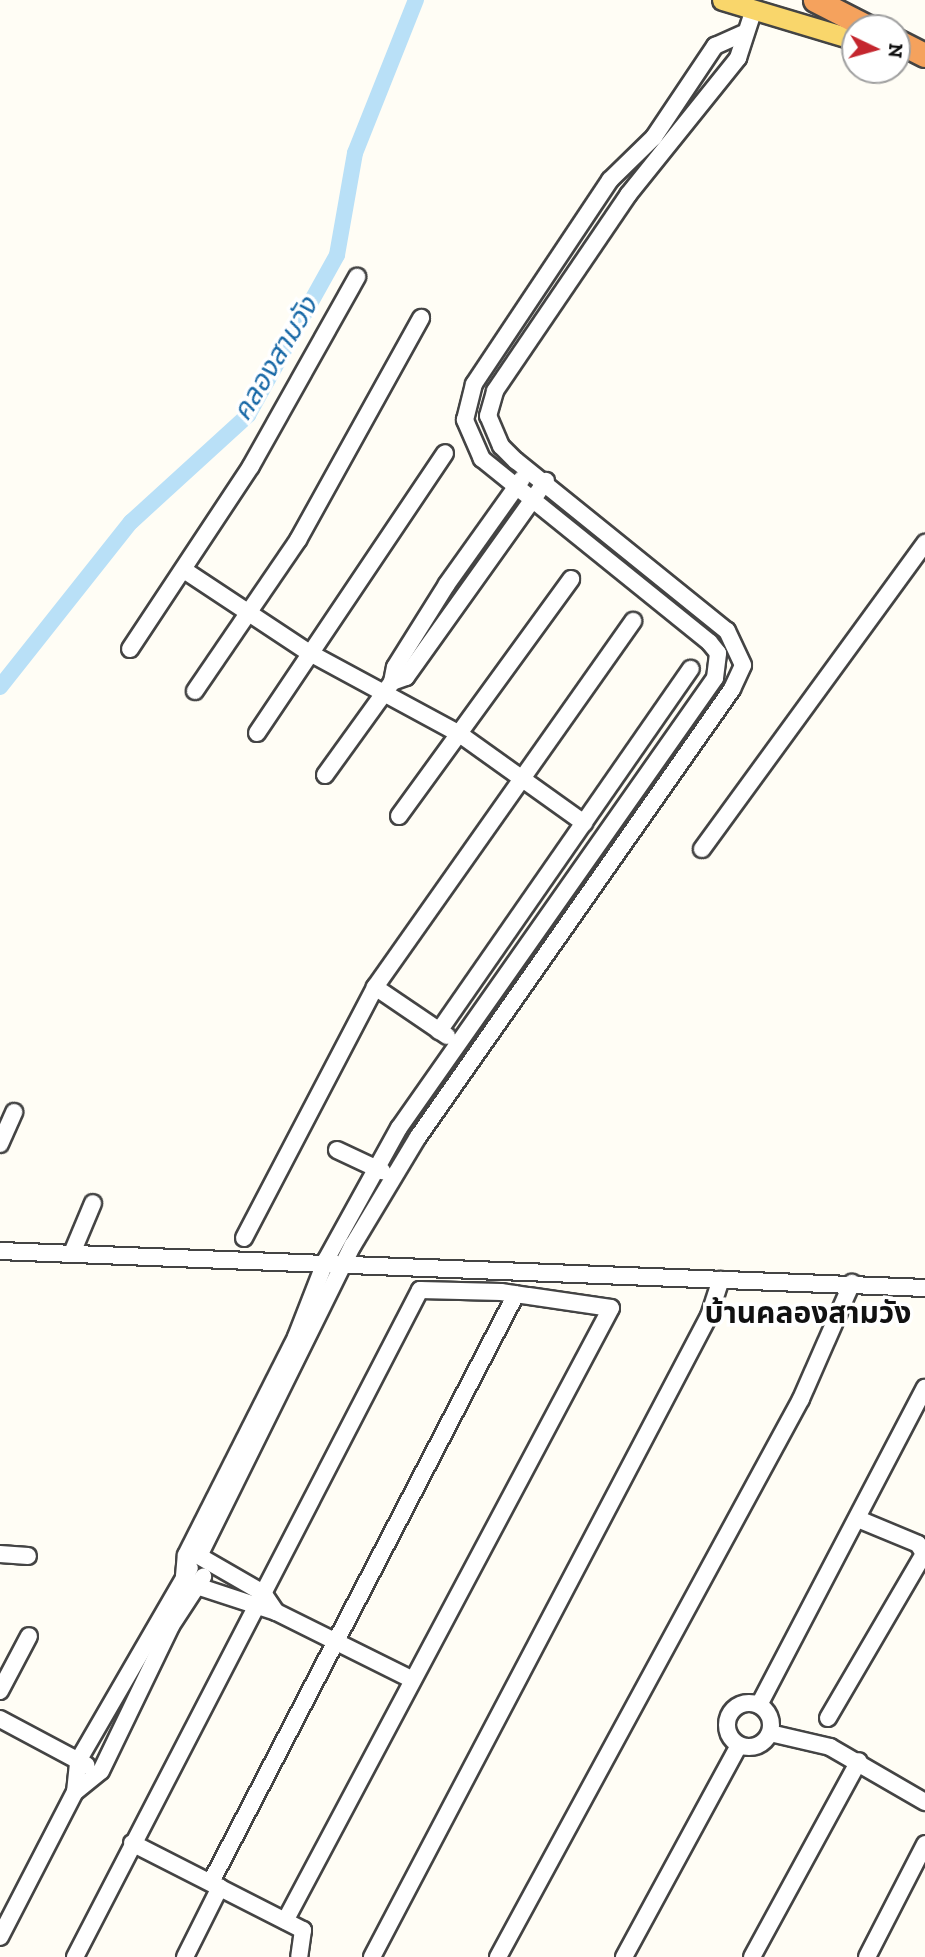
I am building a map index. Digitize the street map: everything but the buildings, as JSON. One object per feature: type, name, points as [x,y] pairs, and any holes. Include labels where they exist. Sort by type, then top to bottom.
[{"type":"highway","points":[[814,0],[842,14]]},
{"type":"main road","points":[[722,0],[753,12],[841,36]]},
{"type":"street","points":[[75,1792],[101,1771],[171,1626],[191,1581],[198,1556],[346,1260],[394,1177],[472,1052],[732,689],[743,665],[739,646],[546,481],[529,471],[501,446],[489,404],[613,217],[738,58],[742,34],[753,12]]},
{"type":"street","points":[[191,1581],[186,1555],[296,1337],[326,1260],[376,1168],[456,1041],[715,678],[718,653],[515,488],[471,441],[466,402],[594,205],[654,137],[715,46],[742,34]]},
{"type":"street","points":[[688,88],[707,100]]},
{"type":"street","points":[[594,205],[613,217]]},
{"type":"street","points":[[130,649],[184,570],[357,277]]},
{"type":"street","points":[[195,691],[244,611],[298,540],[421,318]]},
{"type":"street","points":[[257,733],[308,652],[445,453]]},
{"type":"street","points":[[325,775],[390,686],[395,667],[447,584],[529,471]]},
{"type":"street","points":[[390,686],[406,677],[546,481]]},
{"type":"street","points":[[702,849],[925,542]]},
{"type":"street","points":[[184,570],[308,652],[390,686],[584,823]]},
{"type":"street","points":[[398,816],[571,579]]},
{"type":"street","points":[[244,1238],[375,987],[519,777],[633,621]]},
{"type":"street","points":[[439,1031],[691,669]]},
{"type":"street","points":[[605,832],[621,845]]},
{"type":"street","points":[[375,987],[472,1052]]},
{"type":"street","points":[[0,1144],[14,1112]]},
{"type":"street","points":[[337,1150],[394,1177]]},
{"type":"street","points":[[72,1253],[93,1203]]},
{"type":"street","points":[[0,1251],[346,1260],[925,1288]]},
{"type":"street","points":[[372,1957],[709,1316],[721,1280]]},
{"type":"street","points":[[498,1957],[801,1399],[852,1283]]},
{"type":"street","points":[[75,1957],[420,1290],[516,1294],[611,1307],[409,1678],[285,1921]]},
{"type":"street","points":[[185,1957],[216,1885],[334,1641],[516,1294]]},
{"type":"street","points":[[739,1745],[728,1730],[732,1711],[759,1705],[925,1388]]},
{"type":"street","points":[[828,1718],[925,1553],[918,1544],[900,1541],[858,1519]]},
{"type":"street","points":[[0,1554],[28,1556]]},
{"type":"street","points":[[198,1556],[211,1567],[263,1593],[276,1612]]},
{"type":"street","points":[[0,1937],[75,1792],[78,1761],[155,1620],[191,1581],[211,1567]]},
{"type":"street","points":[[191,1581],[256,1610],[276,1612],[409,1678]]},
{"type":"street","points":[[155,1620],[171,1626]]},
{"type":"street","points":[[0,1691],[29,1636]]},
{"type":"street","points":[[739,1745],[757,1746],[770,1733],[770,1717],[759,1705]]},
{"type":"street","points":[[0,1719],[101,1771]]},
{"type":"street","points":[[770,1733],[859,1761],[925,1802]]},
{"type":"street","points":[[624,1957],[739,1745]]},
{"type":"street","points":[[752,1957],[859,1761]]},
{"type":"street","points":[[132,1843],[285,1921],[307,1936],[299,1957]]},
{"type":"street","points":[[867,1957],[925,1844]]},
{"type":"waterway","name":"คลองสามวัง","points":[[0,687],[131,522],[248,415],[337,255],[355,153],[416,0]]},
{"type":"district","name":"บ้านคลองสามวัง","points":[[808,1313]]}]
